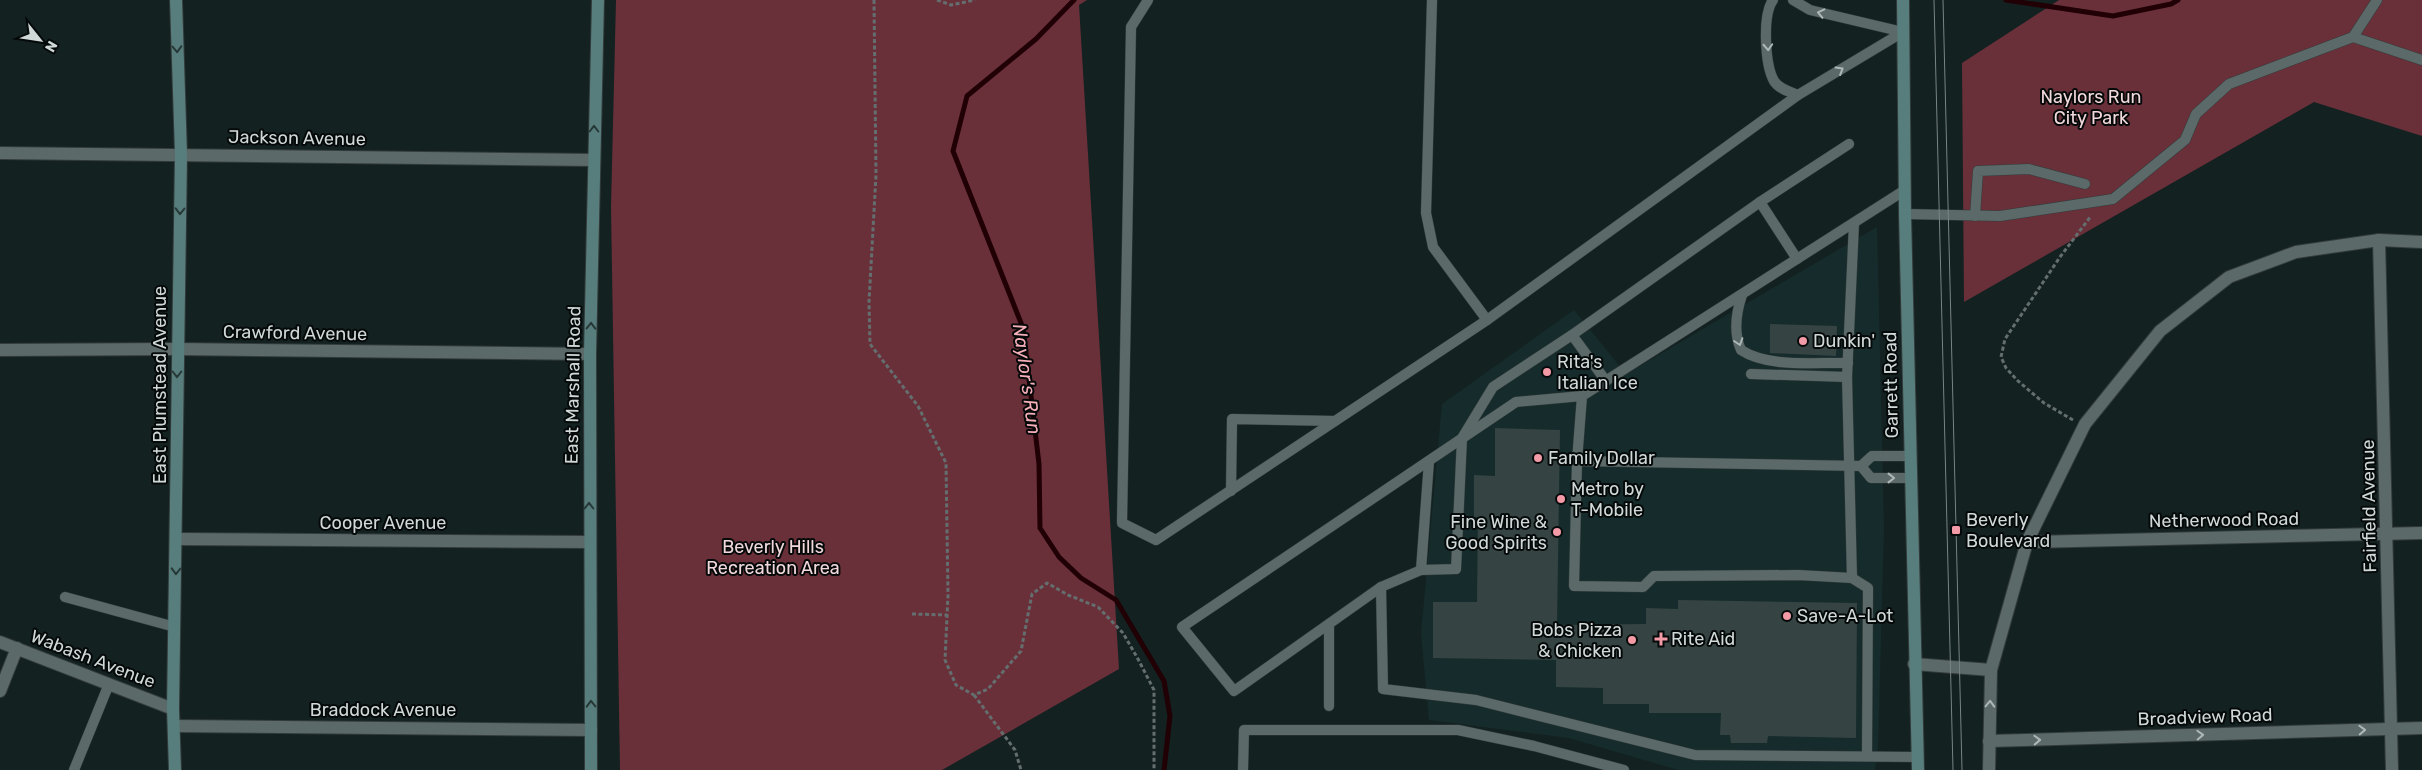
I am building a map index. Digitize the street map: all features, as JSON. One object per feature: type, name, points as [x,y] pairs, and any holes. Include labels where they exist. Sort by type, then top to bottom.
[{"type":"main road","name":"East Plumstead Avenue","points":[[175,770],[173,709],[177,539],[180,154],[176,0]]},
{"type":"main road","name":"East Marshall Road","points":[[591,770],[590,354],[598,0]]},
{"type":"main road","name":"Garrett Road","points":[[1903,0],[1910,478],[1918,770]]},
{"type":"street","name":"Jackson Avenue","points":[[0,153],[594,160]]},
{"type":"street","points":[[1989,770],[1988,742],[1991,670],[2027,542],[2084,427],[2160,332],[2229,277],[2296,252],[2379,240],[2422,242]]},
{"type":"street","name":"Fairfield Avenue","points":[[2379,240],[2388,534],[2392,770]]},
{"type":"street","name":"Crawford Avenue","points":[[0,350],[177,349],[590,354]]},
{"type":"street","name":"Netherwood Road","points":[[2027,542],[2422,533]]},
{"type":"street","name":"Cooper Avenue","points":[[177,539],[589,542]]},
{"type":"street","name":"Wabash Avenue","points":[[0,642],[173,709]]},
{"type":"street","points":[[0,691],[17,648]]},
{"type":"street","points":[[1914,664],[1991,670]]},
{"type":"street","name":"Braddock Avenue","points":[[174,726],[591,730]]},
{"type":"street","name":"Broadview Road","points":[[1988,742],[2422,728]]},
{"type":"lane","points":[[1148,0],[1131,27],[1122,523],[1156,540],[1487,320],[1798,95],[1903,32]]},
{"type":"lane","points":[[1432,0],[1426,213],[1433,247],[1487,320]]},
{"type":"lane","points":[[1773,0],[1766,21],[1769,68],[1775,83],[1798,95]]},
{"type":"lane","points":[[1793,0],[1810,10],[1903,32]]},
{"type":"lane","points":[[1905,214],[2000,216],[2113,200],[2185,140],[2196,114],[2229,84],[2352,37],[2377,0]]},
{"type":"lane","points":[[2352,37],[2422,60]]},
{"type":"lane","points":[[1848,144],[1760,202],[1572,335],[1493,387],[1462,438],[1456,569],[1421,570],[1382,587],[1234,690],[1182,627],[1429,461],[1462,438],[1516,402],[1582,396],[1905,190]]},
{"type":"lane","points":[[1975,216],[1978,171],[2029,169],[2085,184]]},
{"type":"lane","points":[[1760,202],[1797,259]]},
{"type":"lane","points":[[1852,578],[1847,376],[1854,223]]},
{"type":"lane","points":[[1742,295],[1738,308],[1737,341],[1741,350],[1749,356],[1771,361],[1848,363]]},
{"type":"lane","points":[[1572,335],[1606,381]]},
{"type":"lane","points":[[1750,374],[1847,376]]},
{"type":"lane","points":[[1582,396],[1577,461],[1574,586],[1643,587],[1654,576],[1798,575],[1852,578],[1868,588],[1867,756]]},
{"type":"lane","points":[[1231,491],[1232,419],[1335,421]]},
{"type":"lane","points":[[1577,461],[1861,466],[1872,456],[1910,456]]},
{"type":"lane","points":[[1421,570],[1429,461]]},
{"type":"lane","points":[[1861,466],[1871,478],[1910,478]]},
{"type":"lane","points":[[1382,587],[1383,689],[1476,700],[1695,755],[1918,757]]},
{"type":"lane","points":[[65,597],[175,627]]},
{"type":"lane","points":[[1328,706],[1329,624]]},
{"type":"lane","points":[[74,770],[110,684]]},
{"type":"lane","points":[[1243,770],[1244,730],[1458,730],[1534,746],[1624,770]]},
{"type":"path","points":[[874,0],[876,175],[869,302],[870,344],[918,406],[946,463],[947,615],[945,660],[956,686],[974,694],[1015,750],[1021,770]]},
{"type":"path","points":[[937,0],[951,4],[975,0]]},
{"type":"path","points":[[2084,427],[2044,403],[2018,381],[2006,368],[2001,357],[2005,339],[2060,257],[2103,202]]},
{"type":"path","points":[[974,694],[988,689],[1021,652],[1032,594],[1047,583],[1068,595],[1098,607],[1122,634],[1138,659],[1154,690],[1154,770]]},
{"type":"path","points":[[912,614],[947,615]]},
{"type":"shaded area","points":[[1877,227],[1884,529],[1878,747],[1875,770],[1678,770],[1569,738],[1429,720],[1421,634],[1442,404],[1574,310],[1626,374]]},
{"type":"green space","name":"Beverly Hills Recreation Area","points":[[616,0],[1087,0],[1079,5],[1119,669],[942,770],[620,770],[611,207]]},
{"type":"green space","name":"Naylors Run City Park","points":[[2059,0],[2422,0],[2422,136],[2314,102],[1964,302],[1962,63]]},
{"type":"building","name":"Dunkin'","points":[[1770,324],[1837,326],[1836,356],[1770,353]]},
{"type":"building","points":[[1495,428],[1560,430],[1557,625],[1646,624],[1646,608],[1678,609],[1678,600],[1857,603],[1856,738],[1768,736],[1767,743],[1731,743],[1730,735],[1720,735],[1721,713],[1649,713],[1649,704],[1603,704],[1603,688],[1556,687],[1556,660],[1433,658],[1433,602],[1477,602],[1478,517],[1474,517],[1474,475],[1495,476]]},
{"type":"waterway","name":"Naylor's Run","points":[[1074,0],[1036,39],[967,96],[953,151],[1023,328],[1039,464],[1040,528],[1059,557],[1081,578],[1116,600],[1164,681],[1170,716],[1164,770]]},
{"type":"waterway","name":"Naylor's Run","points":[[2006,0],[2113,16],[2171,4],[2178,0]]},
{"type":"tram line","points":[[1934,0],[1953,770]]},
{"type":"tram line","points":[[1943,0],[1962,770]]},
{"type":"place","name":"Dunkin'","points":[[1803,341]]},
{"type":"place","name":"Rita's Italian Ice","points":[[1547,372]]},
{"type":"place","name":"Family Dollar","points":[[1538,458]]},
{"type":"place","name":"Metro by T-Mobile","points":[[1561,499]]},
{"type":"place","name":"Beverly Boulevard","points":[[1956,530]]},
{"type":"place","name":"Fine Wine & Good Spirits","points":[[1557,532]]},
{"type":"place","name":"Save-A-Lot","points":[[1787,616]]},
{"type":"place","name":"Rite Aid","points":[[1661,639]]},
{"type":"place","name":"Bobs Pizza & Chicken","points":[[1632,640]]}]
